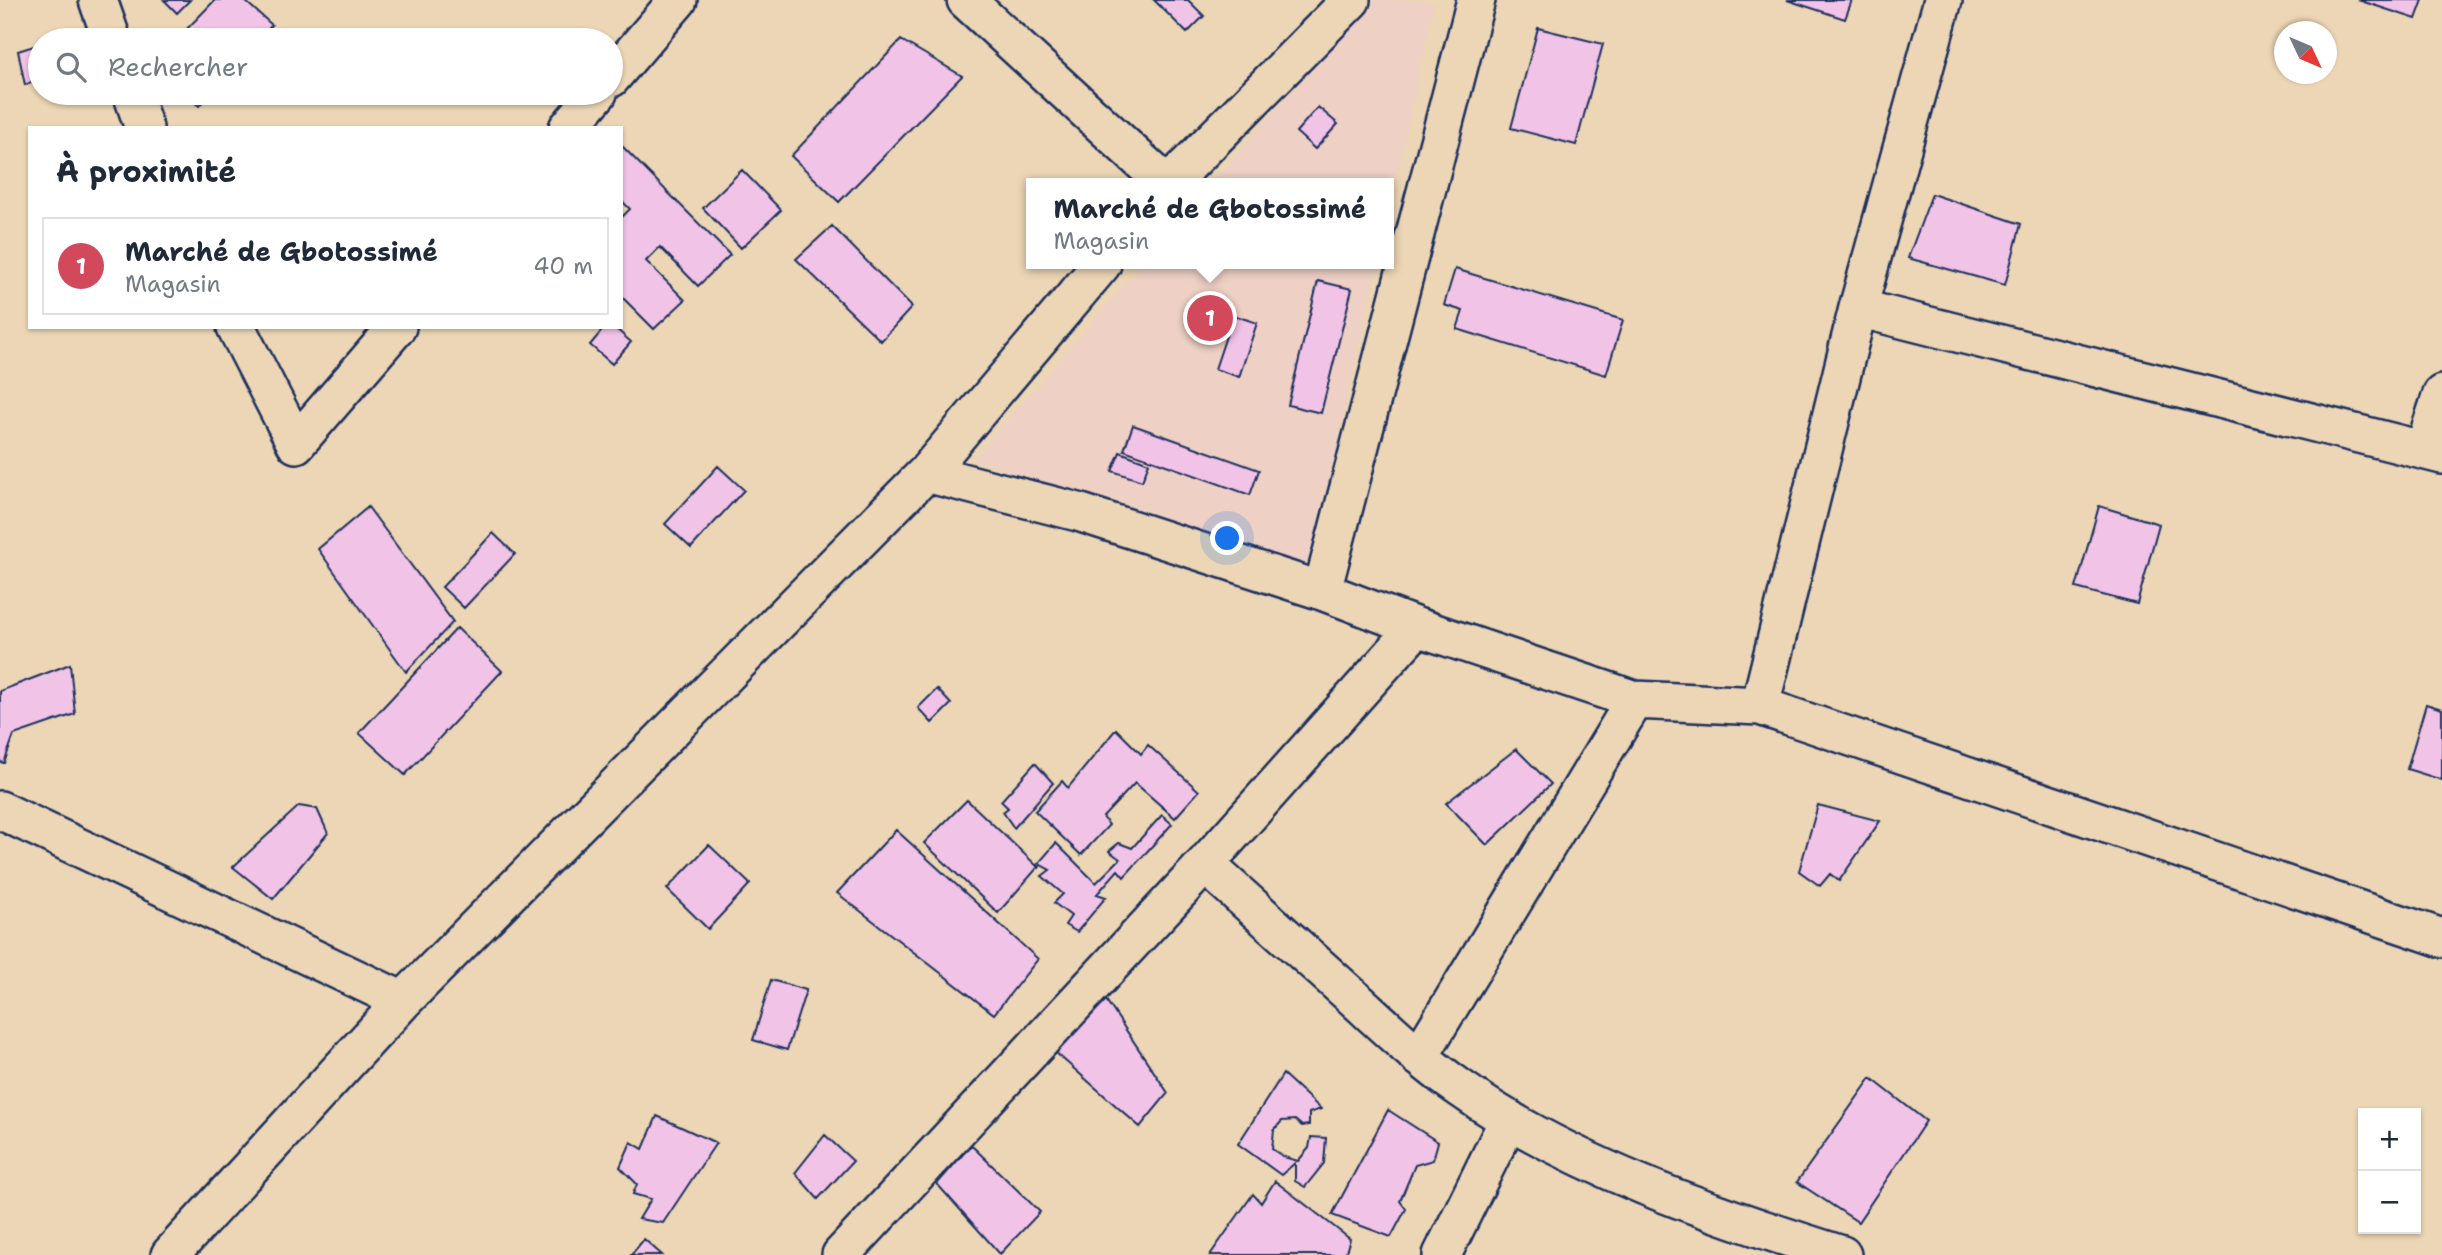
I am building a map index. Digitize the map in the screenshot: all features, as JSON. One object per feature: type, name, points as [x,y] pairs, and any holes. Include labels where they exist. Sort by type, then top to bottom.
[{"type":"street","points":[[97,0],[108,28]]},
{"type":"street","points":[[623,64],[678,0]]},
{"type":"street","points":[[966,0],[1162,178]]},
{"type":"street","points":[[1172,178],[1351,0]]},
{"type":"street","points":[[1322,591],[1476,0]]},
{"type":"street","points":[[1760,706],[1858,308],[1943,0]]},
{"type":"street","points":[[136,105],[143,126]]},
{"type":"street","points":[[570,126],[588,105]]},
{"type":"street","points":[[170,1255],[403,1002],[926,473],[1098,269]]},
{"type":"street","points":[[1858,308],[2433,452],[2442,394]]},
{"type":"street","points":[[237,329],[296,444],[395,329]]},
{"type":"street","points":[[926,473],[1078,512],[1322,591],[1418,627],[1635,700],[1760,706],[2442,938]]},
{"type":"street","points":[[841,1255],[1205,864],[1418,627]]},
{"type":"street","points":[[1419,1056],[1635,700]]},
{"type":"street","points":[[0,810],[403,1002]]},
{"type":"street","points":[[1205,864],[1419,1056],[1460,1089],[1509,1119],[1599,1166],[1782,1236],[1842,1255]]},
{"type":"street","points":[[1442,1255],[1509,1119]]},
{"type":"shaded area","points":[[1371,0],[1423,0],[1434,4],[1394,187],[1394,178],[1216,178]]},
{"type":"shaded area","points":[[1139,269],[1376,269],[1309,570],[973,460]]},
{"type":"building","points":[[164,0],[190,0],[177,13]]},
{"type":"building","points":[[215,0],[244,0],[272,25],[269,28],[188,28]]},
{"type":"building","points":[[1154,0],[1188,0],[1204,16],[1187,33]]},
{"type":"building","points":[[1787,0],[1852,0],[1845,19]]},
{"type":"building","points":[[2358,0],[2423,0],[2416,19]]},
{"type":"building","points":[[1538,28],[1603,44],[1576,145],[1511,128]]},
{"type":"building","points":[[901,40],[962,76],[839,202],[791,156]]},
{"type":"building","points":[[28,48],[28,84],[25,85],[18,51]]},
{"type":"building","points":[[1318,107],[1338,124],[1315,149],[1296,132]]},
{"type":"building","points":[[623,147],[730,255],[698,286],[660,247],[646,261],[685,300],[654,329],[623,298],[623,216],[630,209],[623,202]]},
{"type":"building","points":[[742,170],[781,210],[741,248],[703,208]]},
{"type":"building","points":[[1932,194],[2021,224],[2005,285],[1908,258]]},
{"type":"building","points":[[832,226],[912,307],[881,341],[796,259]]},
{"type":"building","points":[[1455,269],[1623,320],[1606,375],[1457,329],[1463,311],[1444,305]]},
{"type":"building","points":[[1318,281],[1352,289],[1321,413],[1288,405]]},
{"type":"building","points":[[1233,315],[1257,323],[1239,377],[1215,369]]},
{"type":"building","points":[[603,329],[616,329],[631,342],[612,364],[590,345]]},
{"type":"building","points":[[1133,425],[1259,470],[1250,495],[1124,450]]},
{"type":"building","points":[[1120,452],[1149,463],[1142,481],[1112,471]]},
{"type":"building","points":[[718,466],[744,490],[691,548],[665,524]]},
{"type":"building","points":[[2099,506],[2159,524],[2137,604],[2076,588]]},
{"type":"building","points":[[368,507],[453,622],[406,672],[318,549]]},
{"type":"building","points":[[493,533],[515,554],[464,608],[442,587]]},
{"type":"building","points":[[457,628],[502,671],[405,775],[359,733]]},
{"type":"building","points":[[70,664],[75,714],[14,735],[4,763],[0,762],[0,691]]},
{"type":"building","points":[[937,689],[951,704],[932,723],[918,708]]},
{"type":"building","points":[[2426,704],[2442,709],[2442,780],[2407,769]]},
{"type":"building","points":[[1116,729],[1141,754],[1148,745],[1199,791],[1175,818],[1135,783],[1103,817],[1109,825],[1081,855],[1035,811],[1062,781],[1068,788]]},
{"type":"building","points":[[1516,749],[1551,784],[1487,845],[1446,803]]},
{"type":"building","points":[[1035,763],[1053,783],[1014,828],[1003,812],[1008,808],[1001,801]]},
{"type":"building","points":[[967,800],[1038,867],[998,913],[924,843]]},
{"type":"building","points":[[1818,805],[1880,821],[1839,881],[1830,874],[1820,886],[1799,871]]},
{"type":"building","points":[[299,806],[317,809],[328,833],[273,899],[233,867]]},
{"type":"building","points":[[1162,815],[1172,824],[1124,877],[1118,870],[1097,894],[1106,897],[1077,932],[1065,925],[1071,916],[1054,903],[1063,894],[1042,876],[1050,870],[1037,865],[1056,843],[1096,883],[1120,859],[1109,851],[1119,843],[1132,848]]},
{"type":"building","points":[[896,830],[1038,959],[994,1014],[837,893]]},
{"type":"building","points":[[709,845],[750,884],[708,929],[667,889]]},
{"type":"building","points":[[771,980],[806,990],[787,1050],[753,1040]]},
{"type":"building","points":[[1106,1000],[1168,1093],[1140,1127],[1055,1052]]},
{"type":"building","points":[[1283,1074],[1321,1109],[1309,1113],[1309,1125],[1302,1126],[1295,1120],[1282,1121],[1274,1130],[1272,1149],[1284,1157],[1298,1161],[1309,1148],[1311,1137],[1326,1138],[1324,1163],[1305,1187],[1295,1181],[1295,1163],[1281,1175],[1238,1144]]},
{"type":"building","points":[[1871,1078],[1926,1121],[1858,1222],[1797,1182]]},
{"type":"building","points":[[1388,1110],[1438,1142],[1433,1160],[1415,1165],[1400,1201],[1406,1209],[1391,1237],[1332,1215]]},
{"type":"building","points":[[657,1116],[716,1143],[663,1223],[639,1219],[651,1199],[633,1194],[637,1184],[620,1167],[631,1142],[643,1149]]},
{"type":"building","points":[[825,1135],[853,1161],[818,1199],[795,1173]]},
{"type":"building","points":[[971,1145],[1040,1212],[1000,1254],[937,1184]]},
{"type":"building","points":[[1275,1181],[1350,1239],[1345,1255],[1210,1255],[1253,1194],[1261,1203]]},
{"type":"building","points":[[644,1239],[662,1255],[631,1255]]},
{"type":"place","name":"Marché de Gbotossimé","points":[[1210,318]]}]
